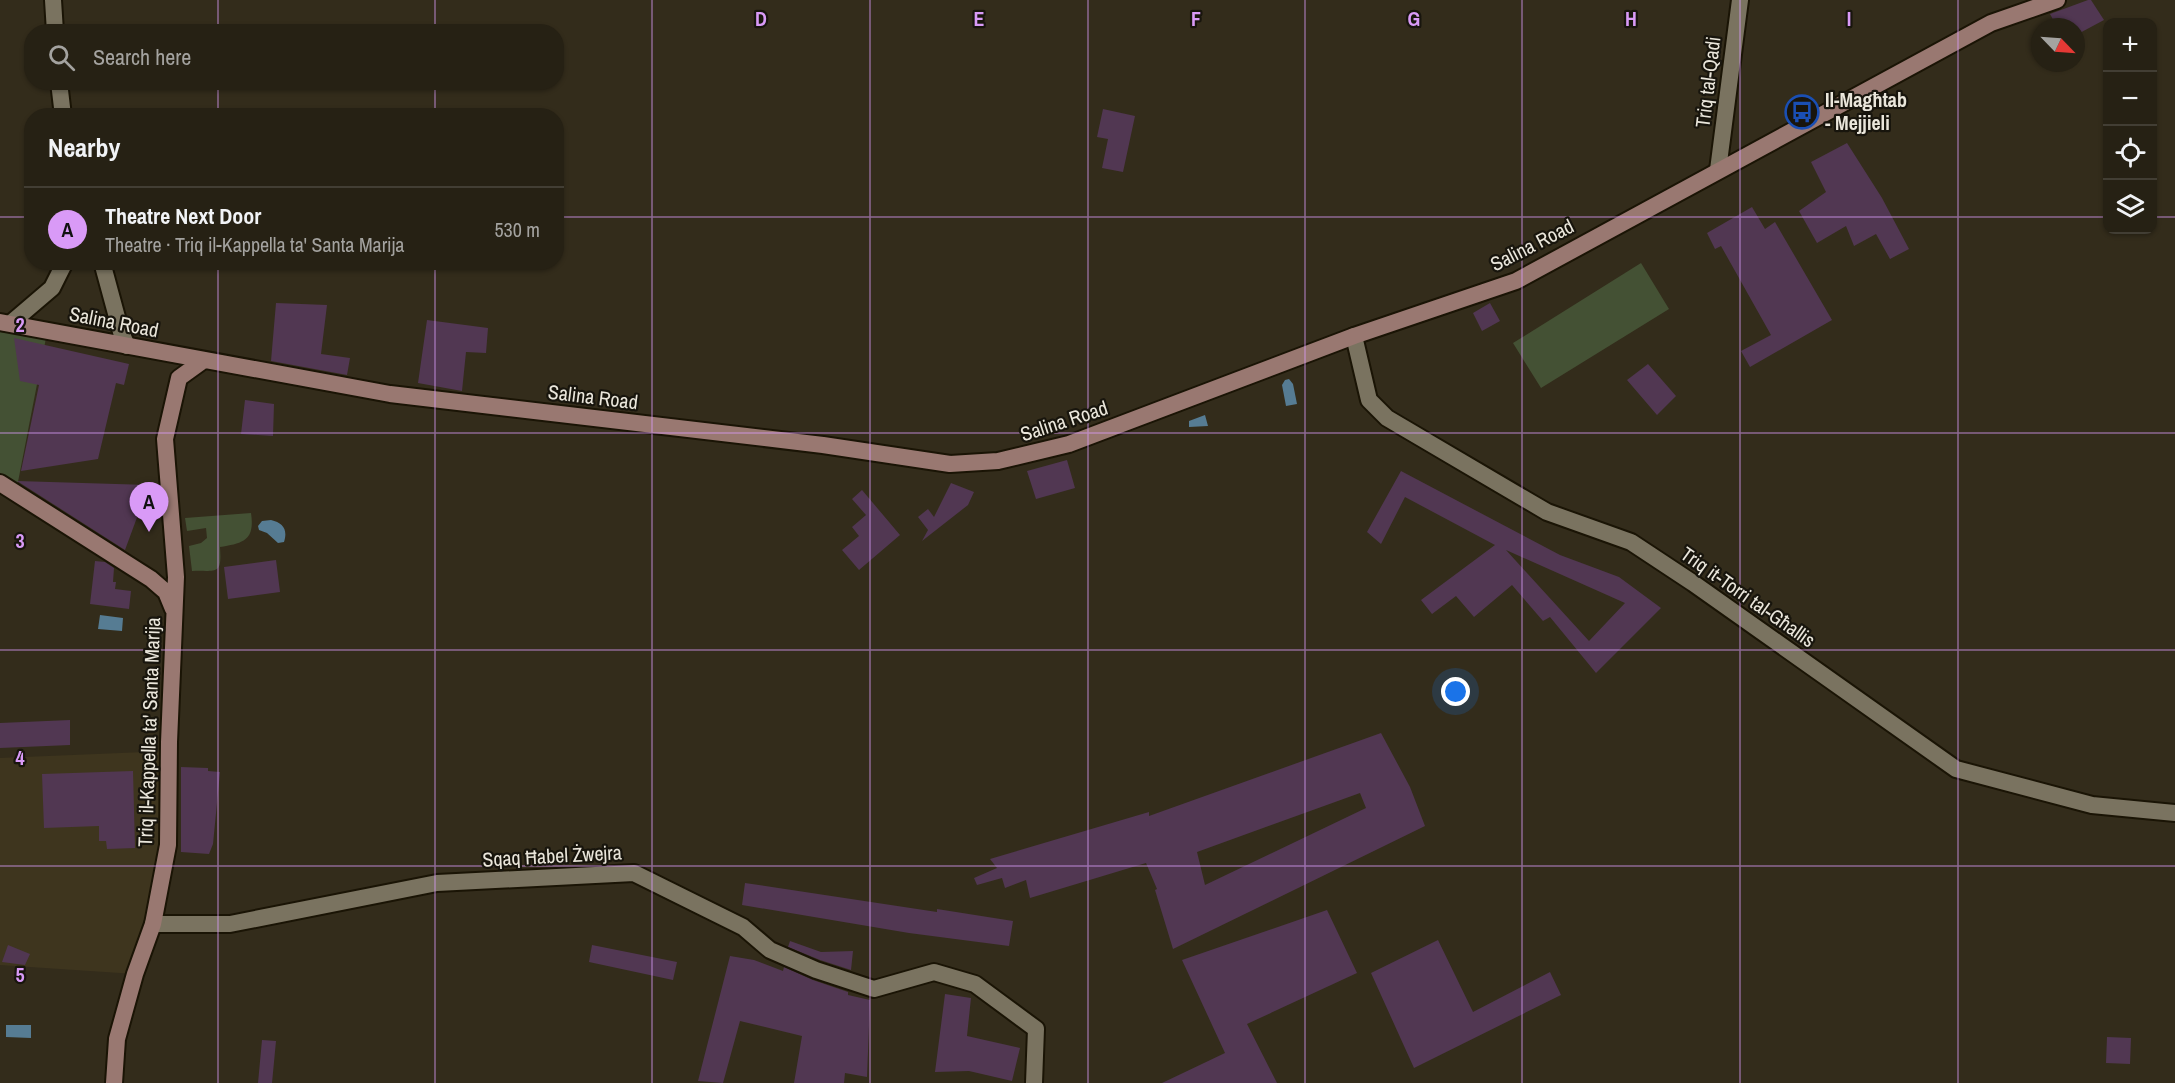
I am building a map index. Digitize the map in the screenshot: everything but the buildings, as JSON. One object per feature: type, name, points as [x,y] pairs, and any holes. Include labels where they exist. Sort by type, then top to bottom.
[{"type":"main road","name":"Salina Road","points":[[5,323],[390,394],[811,444],[950,464],[973,464],[1033,454],[1069,444],[1354,336],[1516,281],[1991,22],[2056,0]]},
{"type":"main road","points":[[159,351],[179,378],[204,360]]},
{"type":"main road","name":"Triq il-Kappella ta' Santa Marija","points":[[114,1083],[117,1039],[135,974],[153,924],[168,845],[176,577],[165,440],[179,378]]},
{"type":"main road","points":[[0,483],[151,579],[166,592],[174,610]]},
{"type":"street","points":[[53,0],[54,24]]},
{"type":"street","name":"Triq tal-Qadi","points":[[1718,170],[1740,0]]},
{"type":"street","points":[[60,90],[62,108]]},
{"type":"street","points":[[5,323],[52,288],[61,270]]},
{"type":"street","points":[[104,270],[127,346]]},
{"type":"street","name":"Triq it-Torri tal-Għallis","points":[[1354,336],[1369,400],[1387,418],[1547,513],[1631,542],[1694,583],[1956,769],[2092,805],[2175,813]]},
{"type":"street","name":"Sqaq Ħabel Żwejra","points":[[153,924],[230,924],[437,883],[634,873],[743,927],[770,950],[816,970],[874,989],[934,972],[975,984],[1036,1029],[1034,1083]]},
{"type":"shaded area","points":[[169,751],[168,845],[135,974],[0,965],[0,758]]},
{"type":"green space","points":[[1641,263],[1669,309],[1541,388],[1513,343]]},
{"type":"green space","points":[[0,332],[46,338],[17,487],[0,475]]},
{"type":"green space","points":[[251,513],[252,522],[249,535],[241,542],[220,547],[220,563],[216,570],[192,571],[189,546],[201,543],[207,538],[206,528],[187,531],[185,518]]},
{"type":"water","points":[[1289,379],[1293,384],[1297,404],[1286,406],[1282,385],[1285,380]]},
{"type":"water","points":[[1205,415],[1208,426],[1189,427],[1189,421]]},
{"type":"water","points":[[271,520],[283,527],[284,542],[278,543],[267,533],[259,530],[258,526],[262,521]]},
{"type":"water","points":[[100,615],[123,618],[122,631],[98,629]]},
{"type":"water","points":[[6,1025],[31,1025],[31,1038],[6,1037]]},
{"type":"place","name":"Il-Magħtab - Mejjieli","points":[[1802,112]]},
{"type":"place","name":"Theatre Next Door","points":[[149,532]]}]
